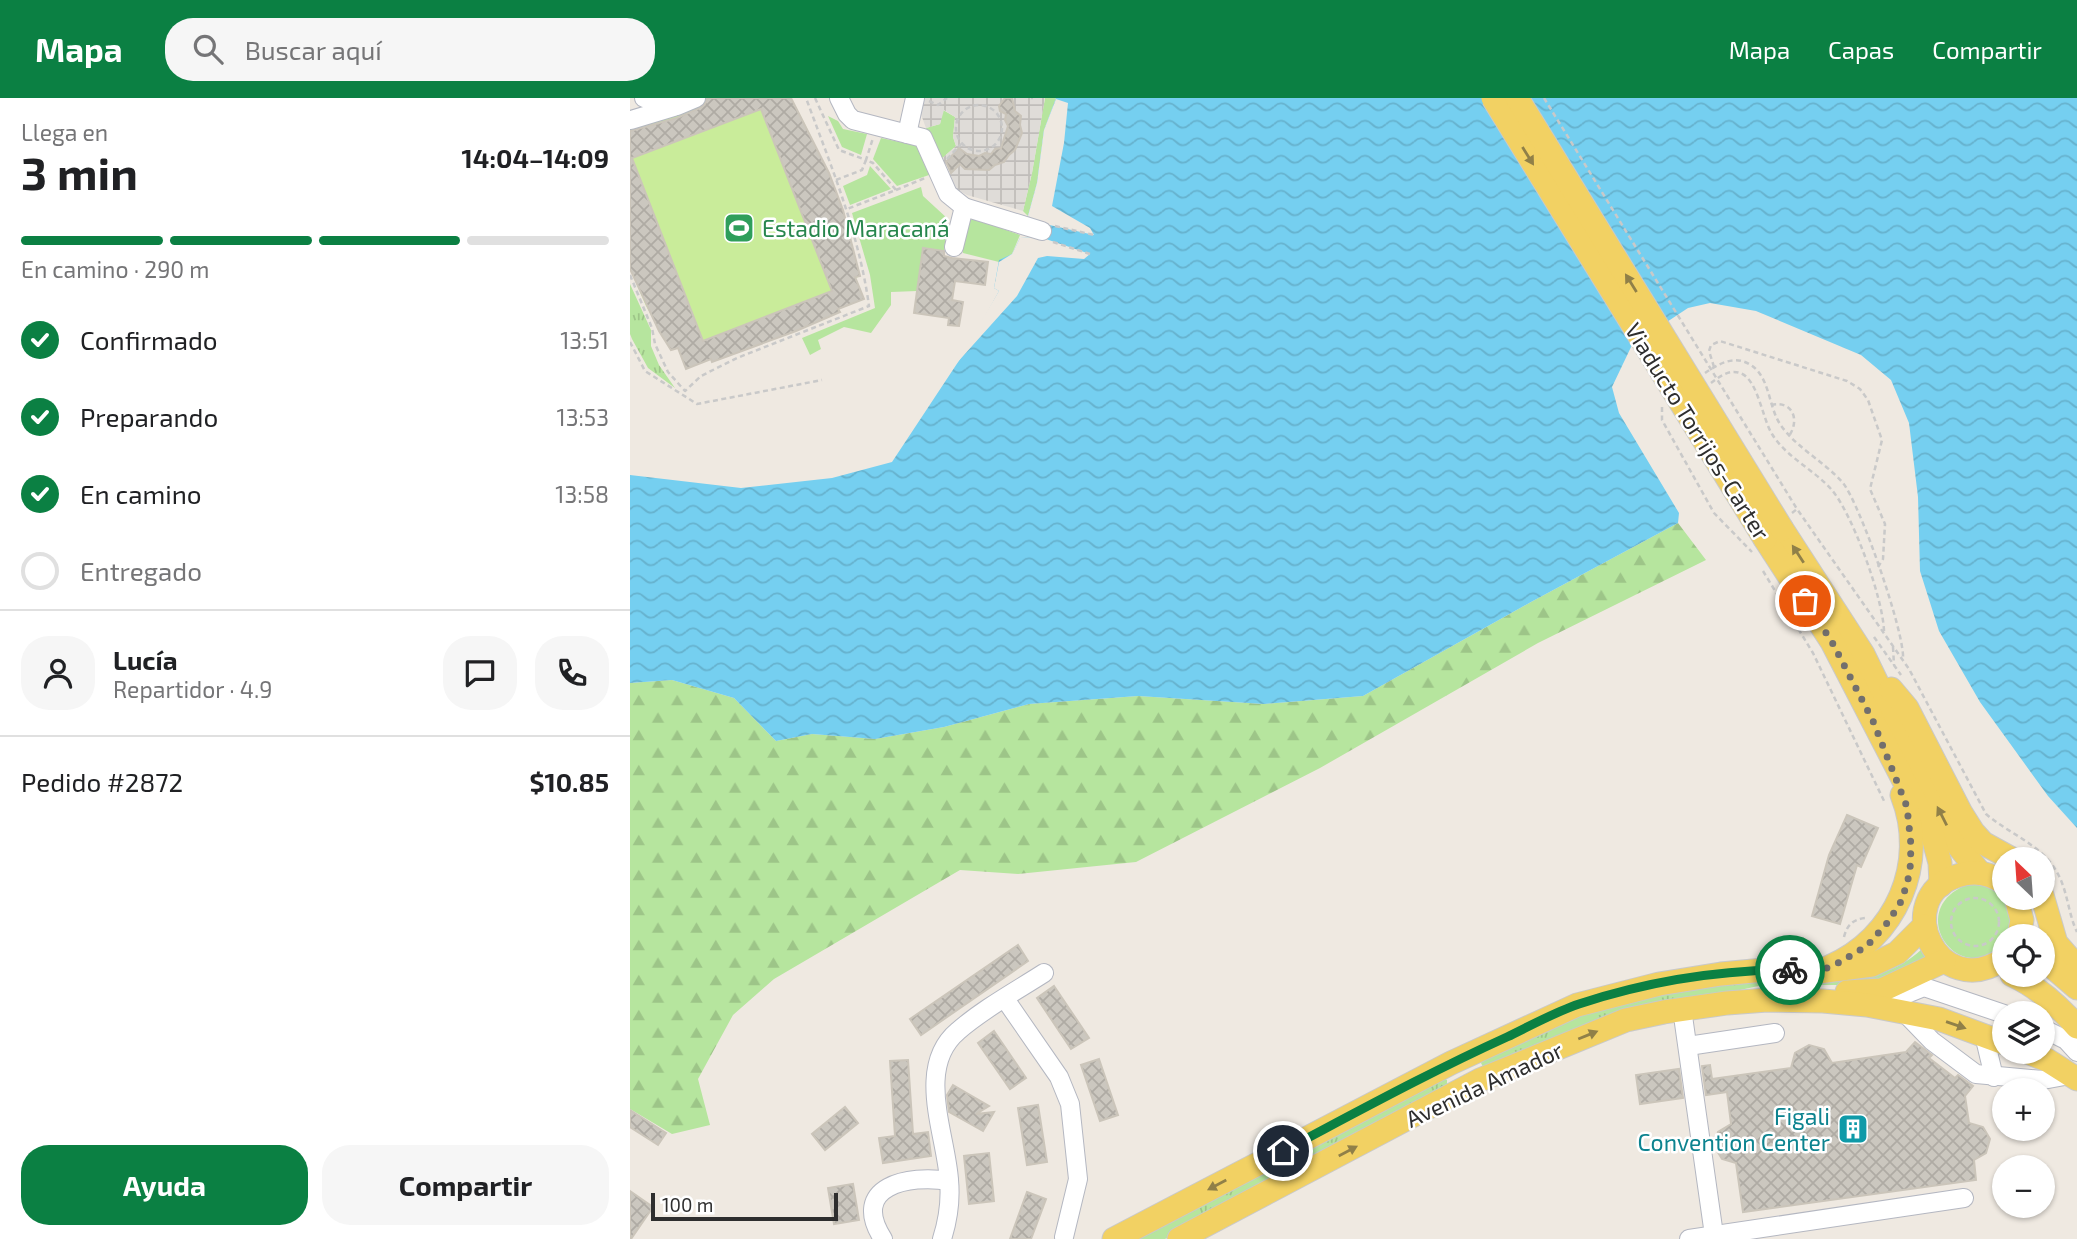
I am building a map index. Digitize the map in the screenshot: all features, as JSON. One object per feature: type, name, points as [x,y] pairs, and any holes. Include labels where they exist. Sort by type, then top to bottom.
[{"type":"main road","name":"Viaducto Torrijos-Carter","points":[[1493,98],[1773,534],[1863,654],[1945,823],[1980,873]]},
{"type":"main road","name":"Viaducto Torrijos-Carter","points":[[1517,98],[1773,534],[1832,642],[1933,836],[1940,863],[1941,884]]},
{"type":"main road","points":[[1863,654],[1907,708],[1973,832],[1992,848]]},
{"type":"main road","points":[[1818,972],[1867,946],[1888,922],[1902,900],[1910,872],[1911,845],[1907,807],[1873,721]]},
{"type":"main road","points":[[1992,877],[1966,873],[1941,884],[1928,903],[1924,926],[1927,939],[1944,961],[1960,969],[1992,969]]},
{"type":"main road","points":[[2046,910],[2056,943],[2077,967]]},
{"type":"main road","name":"Avenida Amador","points":[[1114,1239],[1451,1063],[1577,1005],[1618,993],[1721,974],[1764,970],[1818,972],[1861,967],[1886,960],[1897,953],[1924,926]]},
{"type":"main road","name":"Avenida Amador","points":[[1810,1001],[1833,993],[1882,990],[1944,961]]},
{"type":"main road","points":[[2055,969],[2077,988]]},
{"type":"main road","points":[[2035,987],[2051,999],[2077,1027]]},
{"type":"main road","name":"Avenida Amador","points":[[1179,1239],[1480,1080],[1626,1020],[1682,1009],[1767,1000],[1810,1001],[1867,1005],[1903,1011],[1939,1019],[1992,1038]]},
{"type":"main road","points":[[1451,1063],[1480,1080]]},
{"type":"main road","points":[[2053,1064],[2074,1077]]},
{"type":"street","points":[[644,98],[677,106]]},
{"type":"street","points":[[631,120],[696,98]]},
{"type":"street","points":[[839,98],[850,118],[923,138],[948,194],[964,207],[1046,232]]},
{"type":"street","points":[[907,134],[915,98]]},
{"type":"street","points":[[954,247],[964,207]]},
{"type":"street","points":[[943,1239],[949,1219],[949,1181],[938,1113],[936,1072],[941,1055],[957,1032],[1044,973]]},
{"type":"street","points":[[1867,1005],[1887,1002],[1924,987],[1992,1010]]},
{"type":"street","points":[[1005,999],[1059,1077],[1070,1104],[1078,1179],[1065,1237]]},
{"type":"street","points":[[1682,1009],[1714,1235]]},
{"type":"street","points":[[1903,1011],[1932,1041],[1976,1074],[2043,1080],[2074,1077]]},
{"type":"street","points":[[1688,1046],[1775,1033]]},
{"type":"street","points":[[2055,1034],[2066,1040],[2077,1052]]},
{"type":"street","points":[[1994,1064],[1994,1077]]},
{"type":"street","points":[[883,1239],[873,1216],[874,1202],[882,1190],[895,1183],[933,1178],[949,1181]]},
{"type":"street","points":[[1689,1239],[1964,1198]]},
{"type":"path","points":[[676,393],[685,391],[702,376],[737,358],[870,306],[865,274],[847,209],[806,98]]},
{"type":"path","points":[[815,98],[839,150],[873,163],[896,190]]},
{"type":"path","points":[[924,98],[938,105],[947,98]]},
{"type":"path","points":[[1544,98],[1797,509],[1903,660],[1986,814],[2038,849],[2057,871],[2077,932]]},
{"type":"path","points":[[980,105],[994,110],[1002,124],[1000,138],[990,149],[967,149],[961,144],[956,130],[960,115],[965,109],[980,105]]},
{"type":"path","points":[[836,180],[862,170],[873,139],[874,126]]},
{"type":"path","points":[[847,209],[937,173]]},
{"type":"path","points":[[1046,232],[1094,235]]},
{"type":"path","points":[[1046,232],[1090,254]]},
{"type":"path","points":[[630,275],[668,372],[685,391]]},
{"type":"path","points":[[1714,367],[1709,351],[1711,345],[1720,341],[1847,381],[1860,389],[1868,400],[1882,440],[1870,489],[1885,524],[1882,558],[1878,567]]},
{"type":"path","points":[[630,342],[645,371],[697,404],[822,380]]},
{"type":"path","points":[[1703,374],[1730,360],[1750,364],[1760,372],[1775,416],[1789,436],[1844,484],[1863,522],[1902,641],[1903,660]]},
{"type":"path","points":[[1771,405],[1781,404],[1794,413],[1795,425],[1789,436]]},
{"type":"path","points":[[1662,405],[1662,420],[1714,513],[1773,534],[1797,509]]},
{"type":"path","points":[[1759,564],[1813,653],[1888,809]]},
{"type":"path","points":[[1893,647],[1894,665]]},
{"type":"path","points":[[1979,898],[1986,900],[1996,909],[1999,929],[1990,942],[1983,945],[1966,945],[1954,934],[1951,918],[1959,904],[1965,900],[1979,898]]},
{"type":"path","points":[[1845,932],[1854,935]]},
{"type":"green space","name":"Estadio Maracaná","points":[[702,98],[791,98],[823,162],[840,207],[860,276],[856,278],[864,299],[839,309],[840,312],[712,362],[710,359],[686,369],[678,348],[671,350],[646,306],[630,269],[630,129]]},
{"type":"green space","points":[[1045,98],[1056,98],[1044,130],[1037,183],[1028,216],[1023,211]]},
{"type":"green space","points":[[943,110],[955,117],[953,137],[956,146],[939,161],[926,128],[940,124]]},
{"type":"green space","points":[[828,116],[838,121],[843,129],[867,134],[861,155],[842,147]]},
{"type":"green space","points":[[881,138],[918,146],[929,175],[897,186],[873,159]]},
{"type":"green space","points":[[870,166],[891,189],[850,205],[843,186],[867,175]]},
{"type":"green space","points":[[921,187],[923,196],[948,219],[944,251],[924,249],[917,291],[891,292],[891,305],[871,333],[844,327],[818,340],[821,349],[810,355],[802,338],[875,308],[870,275],[852,213]]},
{"type":"green space","points":[[975,219],[1020,235],[1012,254],[999,262],[963,253],[962,240],[969,220]]},
{"type":"green space","points":[[630,284],[651,330],[651,346],[659,365],[675,388],[648,368],[632,339]]},
{"type":"green space","points":[[1678,523],[1706,560],[1538,643],[1320,768],[1136,862],[1018,874],[960,870],[774,979],[733,1015],[698,1079],[710,1125],[672,1134],[630,1109],[630,683],[672,680],[734,698],[776,741],[812,734],[875,739],[944,727],[1029,704],[1138,696],[1264,704],[1363,696]]},
{"type":"green space","points":[[1969,884],[1981,885],[1992,888],[1992,910],[2010,910],[2011,924],[1992,924],[1992,952],[1987,956],[1970,958],[1955,952],[1944,941],[1939,926],[1940,910],[1949,895]]},
{"type":"green space","points":[[1923,948],[1932,961],[1865,985],[1763,985],[1717,995],[1484,1069],[1481,1063],[1484,1055],[1574,1012],[1671,986],[1867,976],[1897,966]]},
{"type":"green space","points":[[1443,1078],[1447,1080],[1447,1086],[1165,1239],[1134,1239]]},
{"type":"shaded area","points":[[921,98],[1005,98],[999,106],[1000,111],[1006,114],[1008,126],[1001,148],[995,149],[991,154],[979,156],[967,154],[959,148],[943,167],[939,161],[956,146],[953,137],[955,117],[944,110],[940,124],[926,128],[919,109]]},
{"type":"shaded area","points":[[1012,98],[1045,98],[1023,211],[967,195],[950,186],[950,174],[960,164],[965,169],[972,170],[995,165],[1004,162],[1015,150],[1021,116],[1015,111]]},
{"type":"water","points":[[1056,98],[2077,98],[2077,828],[2048,796],[1980,702],[1939,631],[1920,571],[1918,497],[1909,423],[1891,380],[1861,355],[1756,311],[1710,303],[1688,308],[1632,345],[1612,387],[1619,413],[1679,513],[1678,523],[1363,696],[1264,704],[1138,696],[1029,704],[944,727],[875,739],[812,734],[776,741],[734,698],[672,680],[630,683],[630,475],[741,488],[832,478],[892,462],[966,350],[999,291],[994,288],[999,260],[1012,254],[1020,238],[1040,237],[1044,224],[1028,216],[1037,183],[1044,130]]},
{"type":"pier","points":[[1056,99],[1068,103],[1064,143],[1052,206],[1090,228],[1094,235],[1045,224],[1040,237],[1090,254],[1084,259],[1047,256],[1038,258],[1017,296],[955,365],[999,291],[994,288],[999,262],[1012,254],[1020,238],[1037,237],[1037,221],[1028,216],[1037,183],[1044,130]]},
{"type":"building","points":[[707,98],[791,98],[829,173],[843,210],[860,276],[855,277],[864,299],[796,331],[686,369],[678,348],[671,350],[659,331],[630,269],[630,131],[677,118],[705,104]],"holes":[[[761,109],[832,291],[703,341],[632,158]]]},
{"type":"building","points":[[1005,98],[1012,98],[1015,111],[1021,116],[1022,133],[1015,150],[1004,162],[989,170],[965,169],[960,164],[951,173],[946,162],[959,148],[967,154],[979,156],[991,154],[995,149],[1001,148],[1008,126],[1006,114],[1000,111],[999,106]]},
{"type":"building","points":[[923,248],[944,251],[944,256],[952,258],[988,262],[985,285],[955,281],[952,300],[963,302],[959,326],[948,325],[949,318],[914,313]]},
{"type":"building","points":[[1847,815],[1878,828],[1861,867],[1857,865],[1840,924],[1812,916],[1829,855]]},
{"type":"building","points":[[1018,945],[1028,961],[921,1035],[910,1019]]},
{"type":"building","points":[[1054,986],[1089,1038],[1071,1049],[1037,998]]},
{"type":"building","points":[[994,1031],[1026,1078],[1010,1089],[978,1043]]},
{"type":"building","name":"Figali Convention Center","points":[[1915,1042],[1932,1055],[1929,1058],[1955,1078],[1958,1075],[1973,1086],[1965,1096],[1969,1123],[1983,1127],[1990,1139],[1986,1153],[1974,1160],[1976,1180],[1743,1212],[1736,1163],[1722,1159],[1714,1146],[1718,1132],[1731,1124],[1727,1092],[1706,1095],[1702,1066],[1710,1065],[1712,1079],[1791,1068],[1795,1053],[1809,1045],[1824,1049],[1832,1063],[1906,1052]]},
{"type":"building","points":[[1099,1059],[1118,1115],[1100,1121],[1081,1065]]},
{"type":"building","points":[[908,1060],[913,1134],[928,1132],[931,1156],[883,1163],[879,1138],[895,1136],[890,1061]]},
{"type":"building","points":[[1679,1069],[1683,1098],[1640,1104],[1636,1075]]},
{"type":"building","points":[[953,1085],[989,1106],[976,1114],[994,1112],[983,1131],[949,1112],[947,1095]]},
{"type":"building","points":[[1038,1105],[1047,1162],[1027,1165],[1018,1108]]},
{"type":"building","points":[[845,1107],[858,1123],[825,1150],[812,1134]]},
{"type":"building","points":[[630,1110],[666,1133],[658,1145],[630,1127]]},
{"type":"building","points":[[989,1153],[994,1201],[969,1204],[964,1156]]},
{"type":"building","points":[[853,1184],[859,1220],[834,1224],[828,1188]]},
{"type":"building","points":[[630,1191],[653,1207],[631,1239],[630,1239]]},
{"type":"building","points":[[1027,1192],[1046,1199],[1031,1239],[1010,1239]]},
{"type":"way so far","points":[[1790,970],[1818,972],[1867,946],[1888,922],[1902,900],[1910,872],[1911,845],[1907,807],[1873,721],[1832,642],[1805,601]]},
{"type":"place","name":"Estadio Maracaná","points":[[739,228]]},
{"type":"place","name":"Figali Convention Center","points":[[1853,1129]]},
{"type":"route","points":[[1283,1151],[1451,1063],[1577,1005],[1680,980],[1764,970],[1790,970]]}]
